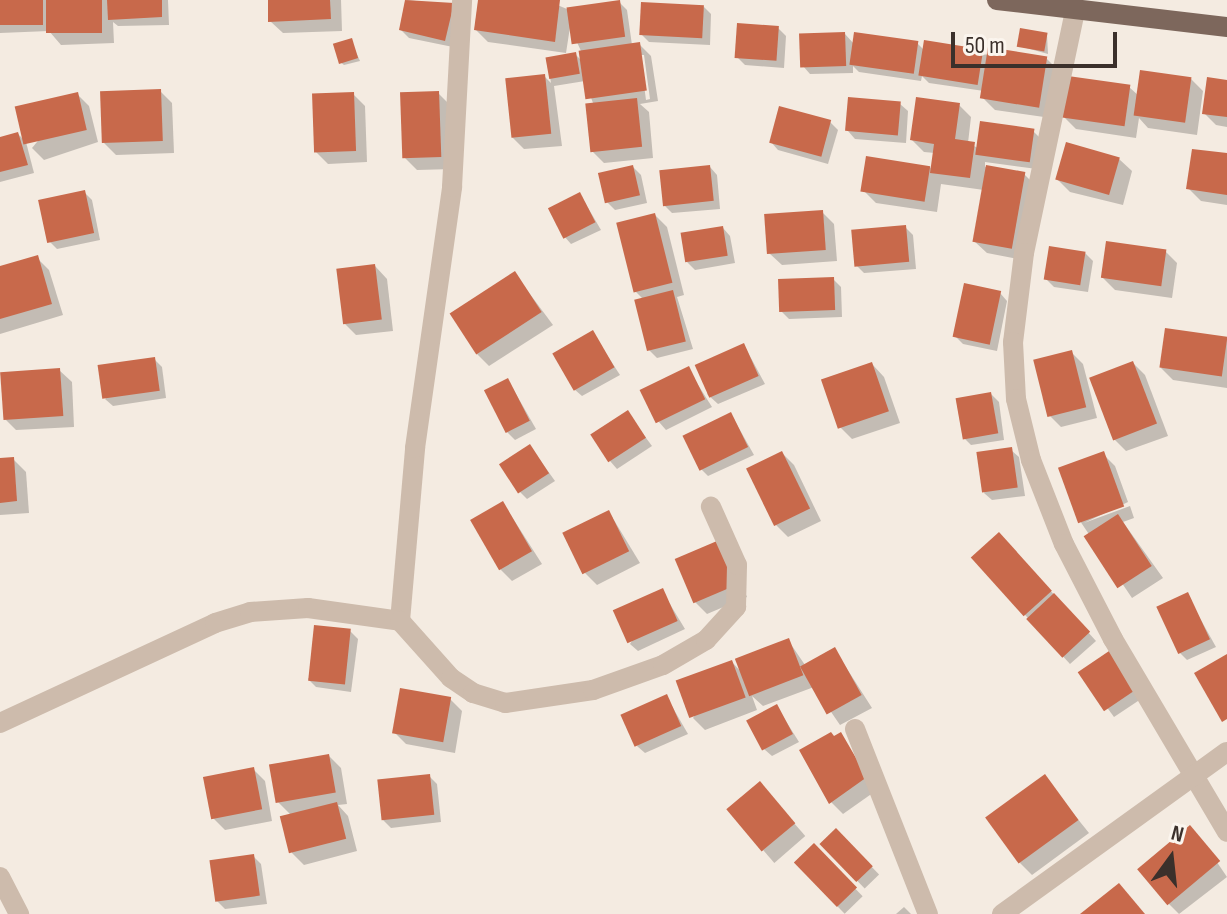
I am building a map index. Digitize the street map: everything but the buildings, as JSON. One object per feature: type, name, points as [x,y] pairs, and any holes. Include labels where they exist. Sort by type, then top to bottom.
[{"type":"main road","points":[[997,0],[1227,27]]},
{"type":"street","points":[[400,621],[415,448],[452,187],[462,0]]},
{"type":"street","points":[[1075,11],[1024,253],[1013,342],[1016,399],[1031,460],[1064,544],[1113,639],[1197,774],[1227,832]]},
{"type":"street","points":[[0,723],[140,656],[250,612],[308,608],[400,621],[451,678],[473,693],[505,703],[593,690],[663,665],[706,640],[736,607],[737,565],[711,507]]},
{"type":"street","points":[[855,729],[928,914]]},
{"type":"street","points":[[1002,914],[1227,752]]},
{"type":"street","points":[[0,877],[19,914]]}]
